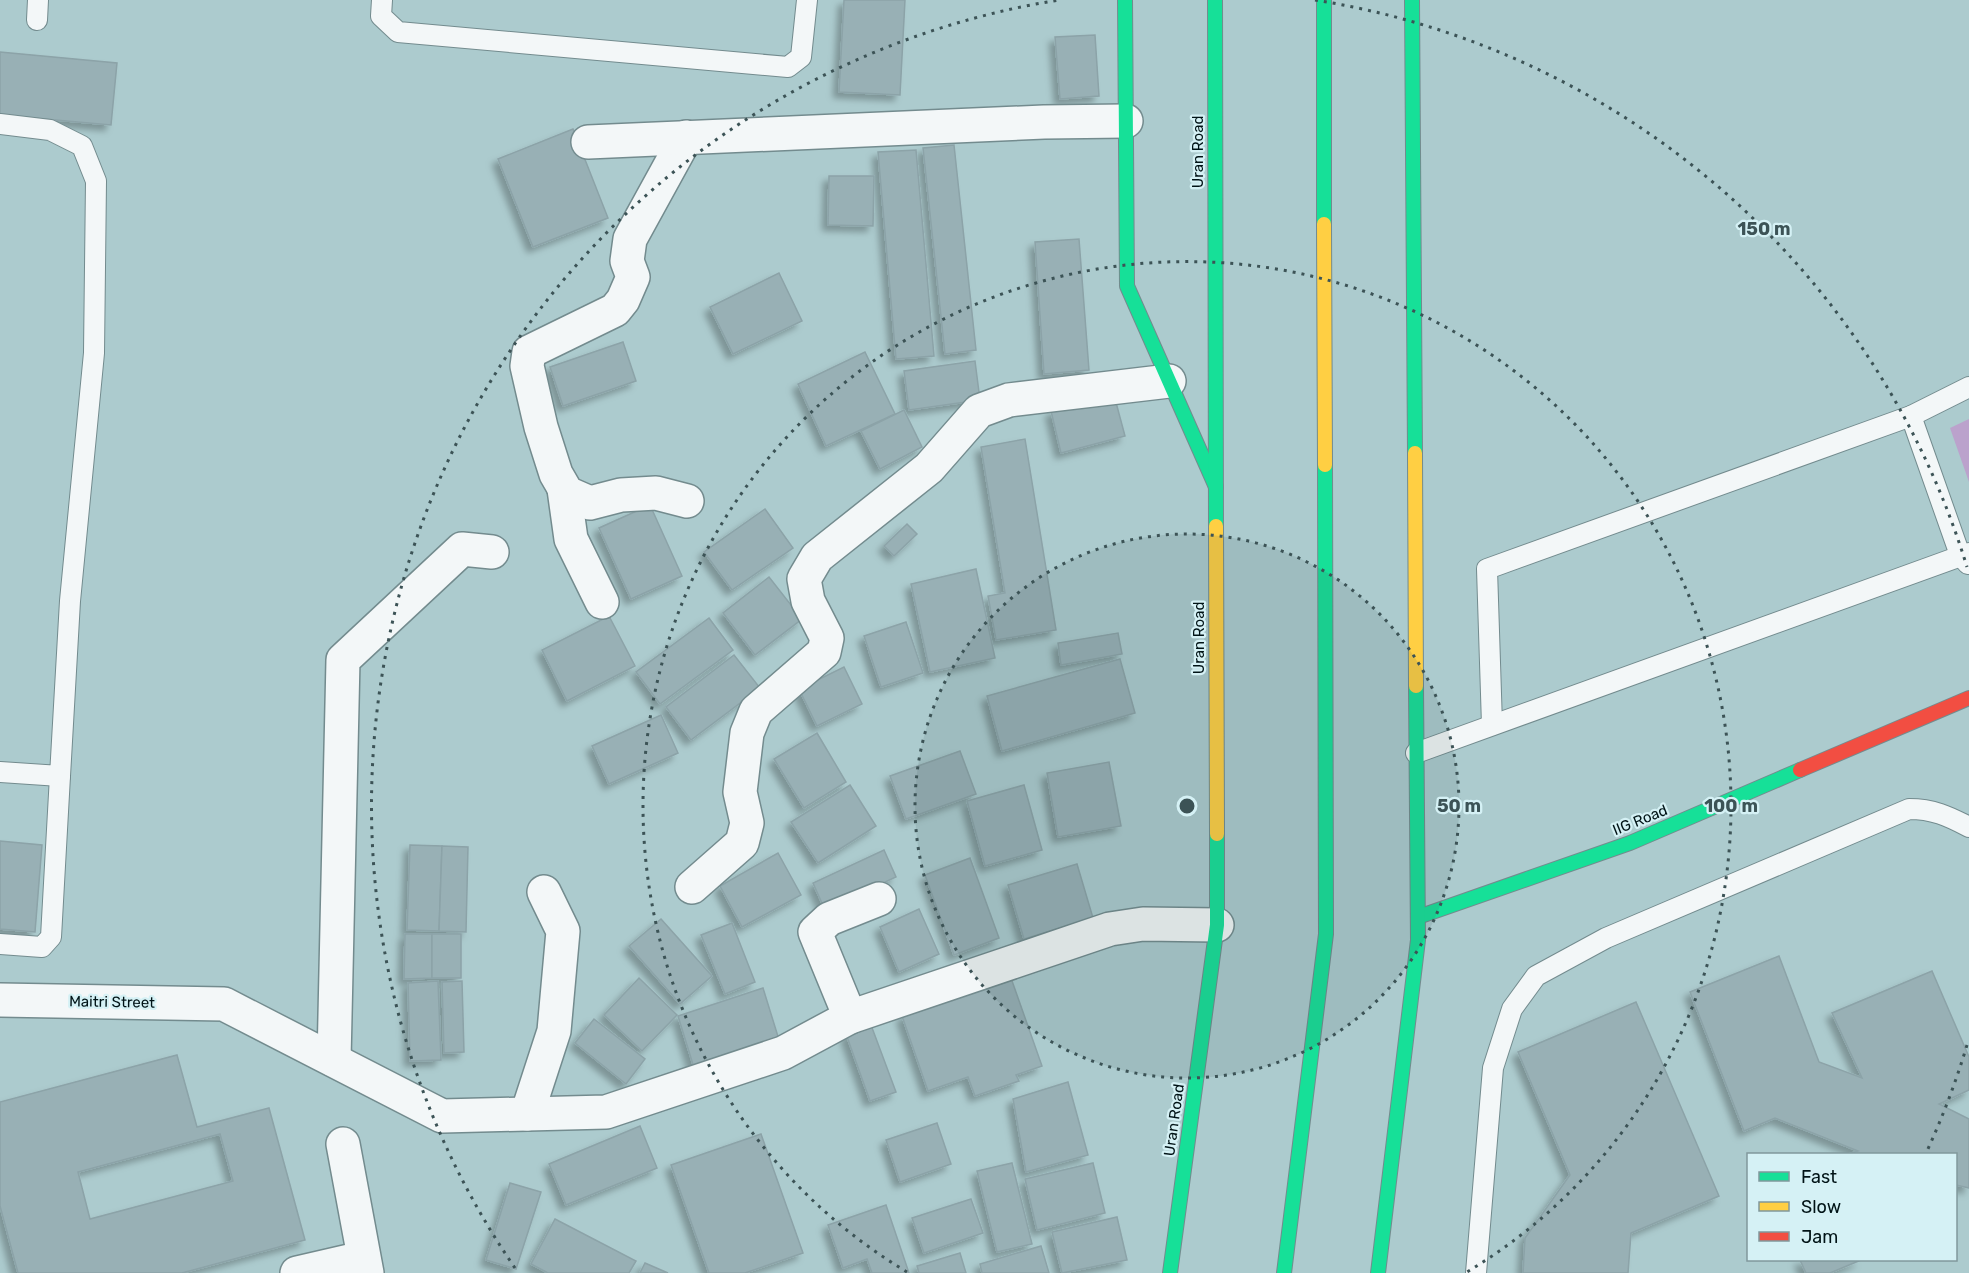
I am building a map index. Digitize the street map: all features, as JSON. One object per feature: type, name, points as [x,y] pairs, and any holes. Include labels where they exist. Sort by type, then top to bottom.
[{"type":"main road","points":[[1125,0],[1127,286],[1216,487]]},
{"type":"main road","name":"Uran Road","points":[[1170,1273],[1217,925],[1215,0]]},
{"type":"main road","points":[[1284,1273],[1326,934],[1324,0]]},
{"type":"main road","points":[[1378,1273],[1418,940],[1412,0]]},
{"type":"main road","name":"IIG Road","points":[[1418,917],[1630,843],[1969,698]]},
{"type":"street","points":[[588,142],[1044,122],[1126,121]]},
{"type":"street","points":[[686,137],[630,239],[627,261],[633,277],[623,300],[615,310],[529,352],[527,366],[541,427],[556,474],[567,493],[590,503],[621,495],[656,493],[687,501]]},
{"type":"street","points":[[693,887],[742,843],[747,823],[740,792],[747,734],[756,711],[824,652],[827,638],[808,601],[804,579],[817,557],[929,468],[979,411],[1009,400],[1169,381]]},
{"type":"street","points":[[564,489],[571,539],[602,602]]},
{"type":"street","points":[[492,552],[462,549],[343,660],[334,1060],[442,1116],[606,1112],[783,1053],[850,1017],[1110,929],[1143,924],[1217,925]]},
{"type":"street","points":[[527,1114],[554,1031],[563,931],[544,892]]},
{"type":"street","points":[[850,1017],[815,932],[829,919],[879,899]]},
{"type":"street","name":"Maitri Street","points":[[0,1000],[224,1004],[334,1060]]},
{"type":"street","points":[[297,1273],[365,1266],[343,1144]]},
{"type":"lane","points":[[382,0],[381,16],[398,32],[788,67],[801,57],[807,0]]},
{"type":"lane","points":[[0,124],[50,130],[82,146],[96,181],[94,353],[70,601],[51,937],[42,947],[0,944]]},
{"type":"lane","points":[[1492,725],[1487,569],[1911,416],[1969,387]]},
{"type":"lane","points":[[1416,753],[1966,558],[1911,416]]},
{"type":"lane","points":[[0,772],[60,776]]},
{"type":"lane","points":[[1476,1273],[1494,1068],[1512,1010],[1536,976],[1606,938],[1909,809],[1928,809],[1944,814],[1969,827]]},
{"type":"shaded area","points":[[1969,419],[1969,482],[1950,428]]},
{"type":"building","points":[[844,0],[905,0],[900,95],[839,92]]},
{"type":"building","points":[[1095,35],[1099,96],[1060,99],[1055,37]]},
{"type":"building","points":[[0,52],[117,63],[111,125],[0,115]]},
{"type":"building","points":[[573,129],[608,218],[533,247],[498,159]]},
{"type":"building","points":[[954,145],[976,350],[945,354],[923,148]]},
{"type":"building","points":[[916,150],[934,356],[896,359],[878,152]]},
{"type":"building","points":[[829,176],[874,176],[873,226],[828,225]]},
{"type":"building","points":[[1079,239],[1089,370],[1044,374],[1035,242]]},
{"type":"building","points":[[779,273],[802,321],[733,354],[710,307]]},
{"type":"building","points":[[623,342],[636,381],[563,406],[550,367]]},
{"type":"building","points":[[865,352],[895,414],[826,446],[798,384]]},
{"type":"building","points":[[975,361],[980,400],[909,410],[904,371]]},
{"type":"building","points":[[1114,395],[1125,436],[1061,453],[1051,411]]},
{"type":"building","points":[[904,410],[922,447],[880,469],[861,431]]},
{"type":"building","points":[[1025,439],[1056,630],[996,640],[988,596],[1005,593],[981,447]]},
{"type":"building","points":[[650,505],[682,576],[631,599],[599,528]]},
{"type":"building","points":[[765,509],[793,548],[732,590],[704,552]]},
{"type":"building","points":[[907,524],[917,534],[894,556],[884,546]]},
{"type":"building","points":[[976,569],[995,658],[930,672],[911,584]]},
{"type":"building","points":[[769,577],[802,619],[755,655],[723,613]]},
{"type":"building","points":[[609,616],[635,666],[567,701],[542,650]]},
{"type":"building","points":[[709,618],[733,650],[660,704],[636,672]]},
{"type":"building","points":[[906,622],[923,673],[881,687],[864,636]]},
{"type":"building","points":[[1118,633],[1122,654],[1061,665],[1058,643]]},
{"type":"building","points":[[734,655],[760,688],[691,740],[666,707]]},
{"type":"building","points":[[1120,659],[1135,713],[1002,751],[987,696]]},
{"type":"building","points":[[844,667],[862,704],[817,726],[799,689]]},
{"type":"building","points":[[661,715],[678,753],[609,784],[592,746]]},
{"type":"building","points":[[817,733],[846,782],[804,808],[774,759]]},
{"type":"building","points":[[960,751],[976,794],[906,819],[890,776]]},
{"type":"building","points":[[1109,762],[1121,826],[1058,837],[1047,773]]},
{"type":"building","points":[[850,785],[876,826],[818,863],[791,822]]},
{"type":"building","points":[[1024,785],[1042,850],[985,866],[967,801]]},
{"type":"building","points":[[0,841],[42,845],[35,932],[0,929]]},
{"type":"building","points":[[410,845],[442,846],[439,931],[407,930]]},
{"type":"building","points":[[442,846],[468,847],[466,932],[439,931]]},
{"type":"building","points":[[884,850],[896,877],[825,910],[813,883]]},
{"type":"building","points":[[778,853],[801,895],[742,927],[720,886]]},
{"type":"building","points":[[970,858],[999,938],[954,955],[925,875]]},
{"type":"building","points":[[1077,864],[1093,918],[1024,939],[1008,885]]},
{"type":"building","points":[[919,909],[939,954],[899,972],[880,927]]},
{"type":"building","points":[[661,919],[712,976],[680,1004],[629,946]]},
{"type":"building","points":[[732,923],[755,982],[725,994],[701,935]]},
{"type":"building","points":[[405,934],[432,934],[432,978],[404,979]]},
{"type":"building","points":[[432,934],[461,934],[461,978],[432,978]]},
{"type":"building","points":[[1779,956],[1819,1062],[1862,1078],[1832,1013],[1932,971],[1969,1057],[1969,1090],[1939,1104],[1969,1119],[1969,1188],[1957,1185],[1957,1153],[1852,1153],[1858,1151],[1775,1118],[1744,1131],[1690,992]]},
{"type":"building","points":[[639,978],[677,1015],[642,1051],[604,1015]]},
{"type":"building","points":[[1011,978],[1042,1066],[1016,1075],[1019,1081],[975,1096],[968,1077],[928,1091],[902,1016]]},
{"type":"building","points":[[438,981],[441,1060],[410,1061],[408,983]]},
{"type":"building","points":[[462,981],[464,1052],[444,1053],[442,982]]},
{"type":"building","points":[[763,988],[780,1043],[695,1071],[678,1016]]},
{"type":"building","points":[[1636,1002],[1719,1196],[1631,1233],[1628,1273],[1523,1273],[1525,1238],[1570,1175],[1518,1052]]},
{"type":"building","points":[[594,1019],[645,1059],[626,1084],[575,1043]]},
{"type":"building","points":[[871,1025],[896,1092],[870,1101],[846,1034]]},
{"type":"building","points":[[177,1055],[197,1127],[269,1108],[305,1240],[182,1273],[18,1273],[0,1206],[0,1102]],"holes":[[[220,1134],[233,1181],[90,1219],[78,1172]]]},
{"type":"building","points":[[1068,1082],[1088,1155],[1026,1172],[1013,1099]]},
{"type":"building","points":[[937,1123],[951,1164],[900,1182],[886,1140]]},
{"type":"building","points":[[640,1126],[657,1168],[566,1205],[549,1164]]},
{"type":"building","points":[[761,1134],[803,1253],[745,1273],[709,1273],[671,1165]]},
{"type":"building","points":[[1012,1163],[1032,1244],[997,1252],[977,1171]]},
{"type":"building","points":[[1093,1163],[1105,1213],[1037,1230],[1025,1179]]},
{"type":"building","points":[[510,1183],[541,1192],[516,1269],[486,1260]]},
{"type":"building","points":[[971,1199],[983,1233],[924,1253],[912,1218]]},
{"type":"building","points":[[886,1205],[909,1273],[872,1273],[867,1259],[843,1268],[828,1225]]},
{"type":"building","points":[[1117,1217],[1127,1260],[1062,1273],[1052,1232]]},
{"type":"building","points":[[555,1219],[636,1261],[629,1273],[548,1273],[531,1264]]},
{"type":"building","points":[[1041,1246],[1049,1273],[982,1273],[980,1264]]},
{"type":"building","points":[[960,1253],[966,1273],[919,1273],[917,1266]]},
{"type":"building","points":[[1800,1261],[1859,1261],[1830,1273],[1806,1273]]},
{"type":"building","points":[[645,1263],[668,1273],[640,1273]]},
{"type":"traffic: fast","points":[[1125,0],[1127,286],[1216,487]]},
{"type":"traffic: fast","points":[[1215,0],[1216,526]]},
{"type":"traffic: fast","points":[[1324,0],[1324,224]]},
{"type":"traffic: fast","points":[[1412,0],[1415,453]]},
{"type":"traffic: fast","points":[[1284,1273],[1326,934],[1325,465]]},
{"type":"traffic: fast","points":[[1378,1273],[1418,940],[1416,686]]},
{"type":"traffic: fast","points":[[1418,917],[1630,843],[1800,770]]},
{"type":"traffic: fast","points":[[1170,1273],[1217,925],[1217,834]]},
{"type":"traffic: slow","points":[[1324,224],[1325,465]]},
{"type":"traffic: slow","points":[[1415,453],[1416,686]]},
{"type":"traffic: slow","points":[[1216,526],[1217,834]]},
{"type":"traffic: jam","points":[[1800,770],[1969,698]]}]
